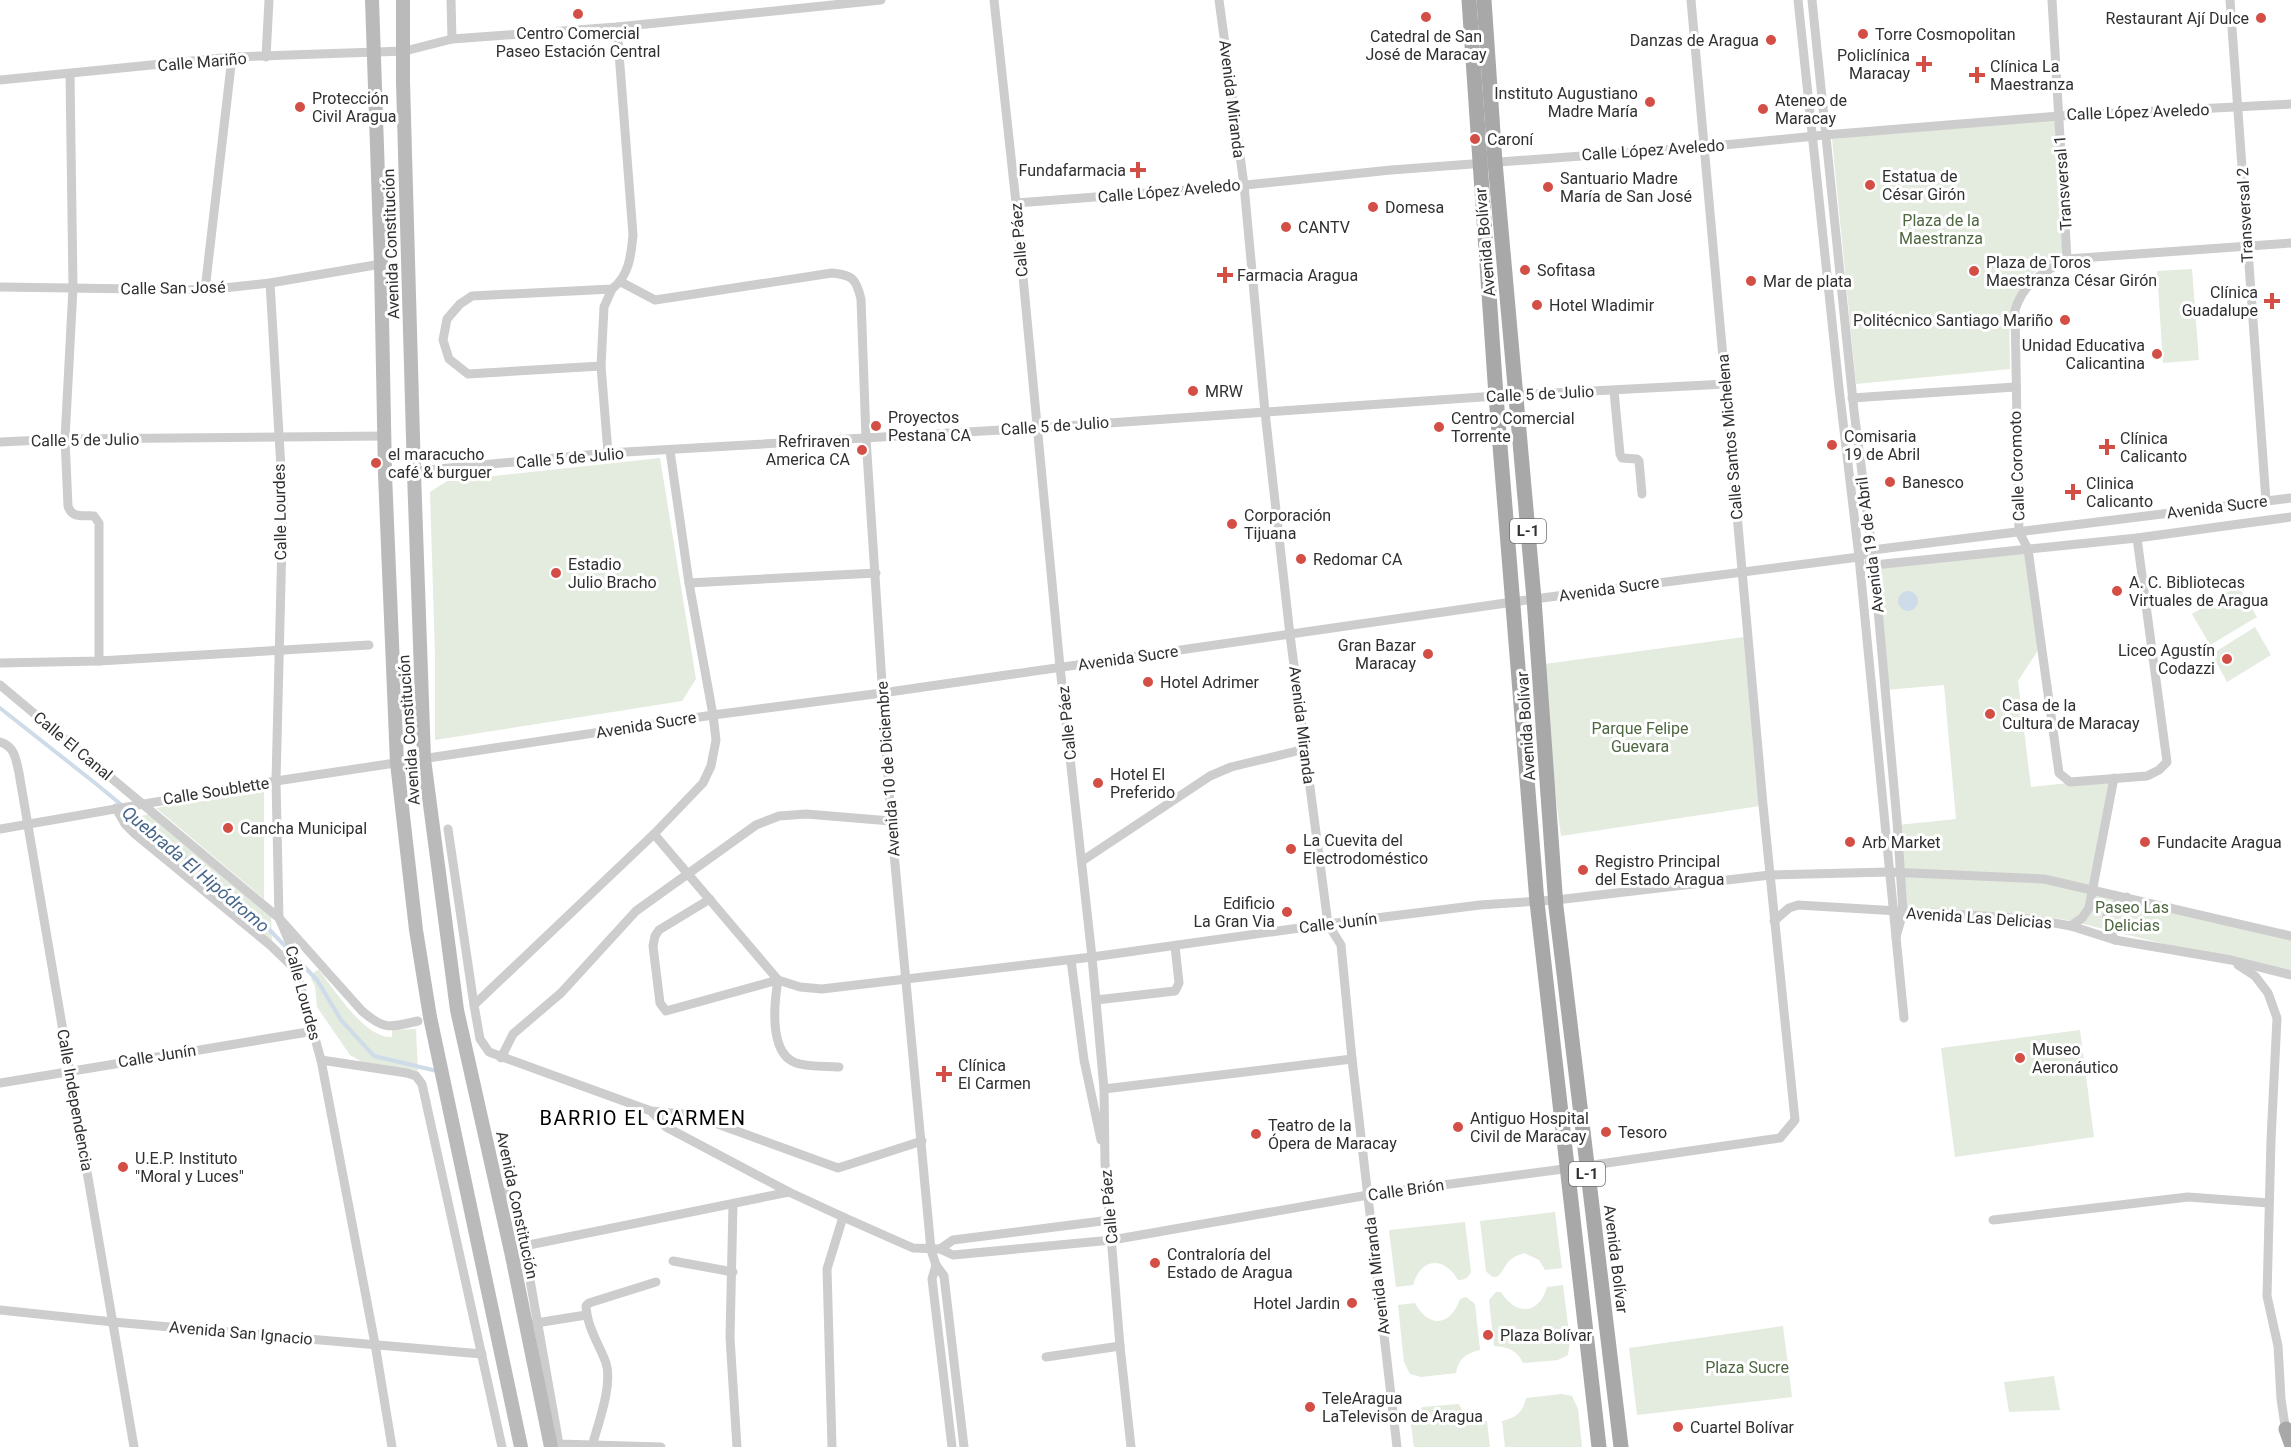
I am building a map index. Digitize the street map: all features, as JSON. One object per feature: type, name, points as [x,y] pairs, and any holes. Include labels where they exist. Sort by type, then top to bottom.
[{"type":"main road","name":"Avenida Bolívar","points":[[1468,0],[1516,396],[1534,599],[1556,900],[1621,1447]]},
{"type":"main road","name":"Avenida Bolívar","points":[[1484,0],[1496,396],[1537,902],[1599,1447]]},
{"type":"street","points":[[266,57],[270,0]]},
{"type":"street","name":"Avenida Constitución","points":[[372,0],[385,474],[397,763],[416,930],[430,1017],[521,1447]]},
{"type":"street","name":"Avenida Constitución","points":[[404,0],[403,82],[424,759],[457,1010],[551,1447]]},
{"type":"street","points":[[451,0],[452,39]]},
{"type":"street","points":[[608,453],[601,366],[604,307],[612,289],[621,282],[630,260],[633,235],[617,27],[881,0]]},
{"type":"street","name":"Calle Páez","points":[[994,0],[1016,203],[1060,667],[1092,957],[1104,1089],[1105,1163],[1131,1447]]},
{"type":"street","name":"Avenida Miranda","points":[[1219,0],[1244,185],[1265,412],[1290,635],[1328,924],[1341,945],[1348,1027],[1397,1447]]},
{"type":"street","name":"Calle Santos Michelena","points":[[1691,0],[1770,875]]},
{"type":"street","name":"Avenida 19 de Abril","points":[[1798,0],[1811,136],[1859,557],[1904,1018]]},
{"type":"street","name":"Avenida 19 de Abril","points":[[1812,0],[1852,398],[1874,565],[1902,872],[1903,912],[1896,938]]},
{"type":"street","name":"Transversal 1","points":[[2052,0],[2067,259]]},
{"type":"street","name":"Transversal 2","points":[[2230,0],[2239,108],[2246,248],[2266,501]]},
{"type":"street","name":"Calle Mariño","points":[[0,80],[232,57],[405,51],[452,39],[617,27]]},
{"type":"street","points":[[205,290],[232,57]]},
{"type":"street","points":[[69,74],[73,288],[65,439],[69,509],[75,516],[94,516],[99,524],[99,661]]},
{"type":"street","name":"Calle López Aveledo","points":[[1016,203],[2059,116],[2291,104]]},
{"type":"street","name":"Calle Coromoto","points":[[2137,538],[2167,762],[2159,770],[2147,776],[2070,782],[2060,773],[2028,549],[2019,532],[2015,387],[2015,310],[2018,301],[2023,290],[2036,277],[2067,259],[2291,243]]},
{"type":"street","name":"Calle San José","points":[[0,286],[205,290],[270,283],[381,264]]},
{"type":"street","name":"Avenida 10 de Diciembre","points":[[621,282],[655,300],[832,273],[848,275],[857,284],[861,299],[866,438],[891,821],[922,1141],[936,1249],[936,1265],[932,1279],[952,1447]]},
{"type":"street","name":"Calle Lourdes","points":[[270,283],[283,502],[276,781],[279,918],[291,946],[321,1060],[375,1344],[392,1447]]},
{"type":"street","points":[[601,366],[468,374],[448,359],[443,340],[447,319],[460,304],[472,296],[612,289]]},
{"type":"street","name":"Calle 5 de Julio","points":[[385,474],[608,453],[1037,428],[1496,396],[1726,384]]},
{"type":"street","points":[[1852,398],[2015,387]]},
{"type":"street","points":[[1614,391],[1620,454],[1622,458],[1639,461],[1642,494]]},
{"type":"street","name":"Calle 5 de Julio","points":[[0,442],[65,439],[385,436]]},
{"type":"street","points":[[474,1005],[654,834],[703,783],[711,766],[716,740],[713,715],[689,583],[670,451]]},
{"type":"street","name":"Avenida Sucre","points":[[397,763],[713,715],[882,693],[1534,599],[1859,557],[1872,550],[2291,498]]},
{"type":"street","name":"Avenida Sucre","points":[[1874,565],[2137,538],[2291,517]]},
{"type":"street","points":[[1859,557],[1874,565]]},
{"type":"street","points":[[689,583],[876,573]]},
{"type":"street","points":[[0,663],[99,661],[369,645]]},
{"type":"street","name":"Calle El Canal","points":[[0,685],[138,805],[279,918],[362,1011],[377,1024],[391,1026],[418,1021]]},
{"type":"street","name":"Calle Independencia","points":[[0,742],[7,744],[14,753],[134,1447]]},
{"type":"street","points":[[1082,861],[1210,776],[1231,767],[1305,749]]},
{"type":"street","name":"Calle Soublette","points":[[0,830],[276,781],[397,763]]},
{"type":"street","points":[[2071,926],[2086,914],[2093,890],[2114,778]]},
{"type":"street","points":[[117,808],[125,824],[135,834],[295,968]]},
{"type":"street","points":[[501,1058],[513,1034],[561,993],[636,911],[756,825],[779,816],[825,815],[891,821]]},
{"type":"street","points":[[448,830],[474,1005],[483,1046],[489,1052],[651,1111],[693,1115],[838,1168],[922,1141]]},
{"type":"street","points":[[654,834],[778,980],[774,1009],[780,1050],[787,1058],[800,1064],[838,1067]]},
{"type":"street","points":[[1770,875],[1902,872],[2044,879],[2291,936]]},
{"type":"street","name":"Calle Junín","points":[[778,980],[800,987],[822,988],[1071,960],[1480,905],[1537,902],[1770,875]]},
{"type":"street","name":"Calle Brión","points":[[651,1111],[666,1127],[789,1192],[913,1248],[936,1249],[953,1255],[1112,1240],[1368,1195],[1780,1137],[1795,1120],[1770,875]]},
{"type":"street","points":[[2115,940],[2105,924],[2107,913],[2127,897]]},
{"type":"street","points":[[710,899],[659,930],[655,936],[653,946],[660,1003],[666,1011],[778,980]]},
{"type":"street","name":"Avenida Las Delicias","points":[[1774,921],[1789,908],[1798,905],[2032,919],[2071,926],[2115,940],[2231,960],[2291,975]]},
{"type":"street","points":[[1096,1000],[1176,991],[1179,983],[1175,946]]},
{"type":"street","points":[[1071,960],[1084,1060],[1105,1163]]},
{"type":"street","points":[[2231,960],[2255,976],[2268,993],[2277,1018],[2267,1296],[2277,1347],[2288,1447]]},
{"type":"street","name":"Calle Junín","points":[[0,1083],[314,1031]]},
{"type":"street","points":[[1104,1089],[1352,1059]]},
{"type":"street","points":[[321,1060],[407,1073],[416,1076],[422,1084],[502,1447]]},
{"type":"street","points":[[497,1189],[512,1197],[524,1246],[559,1444],[661,1447]]},
{"type":"street","points":[[524,1246],[789,1192]]},
{"type":"street","points":[[1993,1220],[2188,1197],[2269,1203]]},
{"type":"street","points":[[733,1204],[730,1338],[737,1447]]},
{"type":"street","points":[[832,1447],[827,1269],[843,1217]]},
{"type":"street","points":[[936,1249],[953,1240],[1110,1220]]},
{"type":"street","points":[[1022,1230],[1024,1248]]},
{"type":"street","points":[[673,1261],[733,1272]]},
{"type":"street","name":"Avenida 10 de Diciembre","points":[[936,1265],[944,1276],[964,1447]]},
{"type":"street","points":[[592,1446],[607,1388],[607,1366],[586,1315],[586,1306],[589,1303],[656,1282]]},
{"type":"street","name":"Avenida San Ignacio","points":[[0,1310],[482,1354]]},
{"type":"street","points":[[536,1323],[586,1315]]},
{"type":"street","points":[[1046,1357],[1120,1346]]},
{"type":"green space","name":"Plaza de la Maestranza","points":[[2055,119],[2063,257],[2037,271],[2024,282],[2018,293],[2011,317],[2010,369],[1856,384],[1832,139]]},
{"type":"green space","points":[[2192,269],[2199,360],[2163,363],[2157,271]]},
{"type":"green space","name":"Estadio Julio Bracho","points":[[660,458],[696,679],[682,701],[435,740],[430,492],[447,481]]},
{"type":"green space","name":"Paseo Las Delicias","points":[[2028,549],[2042,644],[2018,681],[2031,787],[2113,778],[2096,887],[2291,936],[2291,975],[2067,920],[2032,914],[1904,910],[1898,825],[1956,819],[1944,685],[1885,690],[1874,565]]},
{"type":"green space","points":[[2238,586],[2257,617],[2210,645],[2192,614]]},
{"type":"green space","points":[[2255,627],[2271,655],[2227,682],[2212,654]]},
{"type":"green space","name":"Parque Felipe Guevara","points":[[1744,637],[1760,806],[1561,836],[1552,769],[1545,664]]},
{"type":"green space","points":[[264,792],[264,899],[156,808]]},
{"type":"green space","points":[[149,814],[271,916],[272,943],[141,836],[126,820]]},
{"type":"green space","points":[[319,970],[351,1011],[371,1030],[392,1037],[392,1030],[416,1029],[418,1073],[362,1062],[350,1055],[317,1007],[315,986],[311,979],[315,971]]},
{"type":"green space","points":[[2080,1030],[2094,1137],[1955,1157],[1941,1048]]},
{"type":"green space","points":[[1555,1212],[1562,1268],[1545,1270],[1539,1260],[1524,1253],[1510,1260],[1497,1276],[1494,1277],[1486,1271],[1480,1221]]},
{"type":"green space","points":[[1465,1222],[1471,1272],[1467,1277],[1458,1280],[1446,1267],[1433,1263],[1421,1269],[1413,1285],[1396,1287],[1389,1230]]},
{"type":"green space","points":[[1563,1285],[1570,1341],[1568,1355],[1558,1360],[1523,1363],[1512,1350],[1494,1346],[1489,1300],[1496,1292],[1501,1292],[1513,1305],[1527,1309],[1539,1303],[1547,1287]]},
{"type":"green space","points":[[1466,1297],[1475,1304],[1480,1350],[1464,1357],[1456,1373],[1421,1377],[1410,1374],[1404,1362],[1398,1305],[1415,1303],[1427,1317],[1439,1321],[1451,1315],[1460,1299]]},
{"type":"green space","name":"Plaza Sucre","points":[[1783,1326],[1792,1397],[1637,1415],[1629,1348]]},
{"type":"green space","points":[[2054,1376],[2060,1410],[2009,1412],[2004,1382]]},
{"type":"green space","points":[[1561,1394],[1572,1396],[1578,1409],[1582,1447],[1505,1447],[1502,1421],[1518,1414],[1526,1398]]},
{"type":"green space","points":[[1459,1404],[1470,1417],[1487,1421],[1490,1447],[1414,1447],[1411,1426],[1413,1413],[1423,1407]]},
{"type":"water","points":[[1908,591],[1915,594],[1918,601],[1915,608],[1908,611],[1901,608],[1898,601],[1901,594]]},
{"type":"waterway","name":"Quebrada El Hipódromo","points":[[0,708],[256,916],[289,950]]},
{"type":"waterway","name":"Quebrada El Hipódromo","points":[[296,958],[317,980],[341,1020],[374,1056],[437,1071]]},
{"type":"place","name":"Centro Comercial Paseo Estación Central","points":[[578,14]]},
{"type":"place","name":"Catedral de San José de Maracay","points":[[1426,17]]},
{"type":"place","name":"Restaurant Ají Dulce","points":[[2261,18]]},
{"type":"place","name":"Torre Cosmopolitan","points":[[1863,34]]},
{"type":"place","name":"Danzas de Aragua","points":[[1771,40]]},
{"type":"place","name":"Policlínica Maracay","points":[[1924,64]]},
{"type":"place","name":"Clínica La Maestranza","points":[[1977,75]]},
{"type":"place","name":"Instituto Augustiano Madre María","points":[[1650,102]]},
{"type":"place","name":"Protección Civil Aragua","points":[[300,107]]},
{"type":"place","name":"Ateneo de Maracay","points":[[1763,109]]},
{"type":"place","name":"Caroní","points":[[1475,139]]},
{"type":"place","name":"Fundafarmacia","points":[[1138,170]]},
{"type":"place","name":"Estatua de César Girón","points":[[1870,185]]},
{"type":"place","name":"Santuario Madre María de San José","points":[[1548,187]]},
{"type":"place","name":"Domesa","points":[[1373,207]]},
{"type":"place","name":"CANTV","points":[[1286,227]]},
{"type":"place","name":"Sofitasa","points":[[1525,270]]},
{"type":"place","name":"Plaza de Toros Maestranza César Girón","points":[[1974,271]]},
{"type":"place","name":"Farmacia Aragua","points":[[1225,275]]},
{"type":"place","name":"Mar de plata","points":[[1751,281]]},
{"type":"place","name":"Clínica Guadalupe","points":[[2272,301]]},
{"type":"place","name":"Hotel Wladimir","points":[[1537,305]]},
{"type":"place","name":"Politécnico Santiago Mariño","points":[[2065,320]]},
{"type":"place","name":"Unidad Educativa Calicantina","points":[[2157,354]]},
{"type":"place","name":"MRW","points":[[1193,391]]},
{"type":"place","name":"Proyectos Pestana CA","points":[[876,426]]},
{"type":"place","name":"Centro Comercial Torrente","points":[[1439,427]]},
{"type":"place","name":"Comisaria 19 de Abril","points":[[1832,445]]},
{"type":"place","name":"Clínica Calicanto","points":[[2107,447]]},
{"type":"place","name":"Refriraven America CA","points":[[862,450]]},
{"type":"place","name":"el maracucho café & burguer","points":[[376,463]]},
{"type":"place","name":"Banesco","points":[[1890,482]]},
{"type":"place","name":"Clinica Calicanto","points":[[2073,492]]},
{"type":"place","name":"Corporación Tijuana","points":[[1232,524]]},
{"type":"place","name":"Redomar CA","points":[[1301,559]]},
{"type":"place","name":"Estadio Julio Bracho","points":[[556,573]]},
{"type":"place","name":"A. C. Bibliotecas Virtuales de Aragua","points":[[2117,591]]},
{"type":"place","name":"Gran Bazar Maracay","points":[[1428,654]]},
{"type":"place","name":"Liceo Agustín Codazzi","points":[[2227,659]]},
{"type":"place","name":"Hotel Adrimer","points":[[1148,682]]},
{"type":"place","name":"Casa de la Cultura de Maracay","points":[[1990,714]]},
{"type":"place","name":"Hotel El Preferido","points":[[1098,783]]},
{"type":"place","name":"Cancha Municipal","points":[[228,828]]},
{"type":"place","name":"Arb Market","points":[[1850,842]]},
{"type":"place","name":"Fundacite Aragua","points":[[2145,842]]},
{"type":"place","name":"La Cuevita del Electrodoméstico","points":[[1291,849]]},
{"type":"place","name":"Registro Principal del Estado Aragua","points":[[1583,870]]},
{"type":"place","name":"Edificio La Gran Via","points":[[1287,912]]},
{"type":"place","name":"Museo Aeronáutico","points":[[2020,1058]]},
{"type":"place","name":"Clínica El Carmen","points":[[944,1074]]},
{"type":"place","name":"Antiguo Hospital Civil de Maracay","points":[[1458,1127]]},
{"type":"place","name":"Tesoro","points":[[1606,1132]]},
{"type":"place","name":"Teatro de la Ópera de Maracay","points":[[1256,1134]]},
{"type":"place","name":"U.E.P. Instituto \"Moral y Luces\"","points":[[123,1167]]},
{"type":"place","name":"Contraloría del Estado de Aragua","points":[[1155,1263]]},
{"type":"place","name":"Hotel Jardin","points":[[1352,1303]]},
{"type":"place","name":"Plaza Bolívar","points":[[1488,1335]]},
{"type":"place","name":"TeleAragua LaTelevison de Aragua","points":[[1310,1407]]},
{"type":"place","name":"Cuartel Bolívar","points":[[1678,1427]]},
{"type":"district","name":"BARRIO EL CARMEN","points":[[643,1118]]}]
